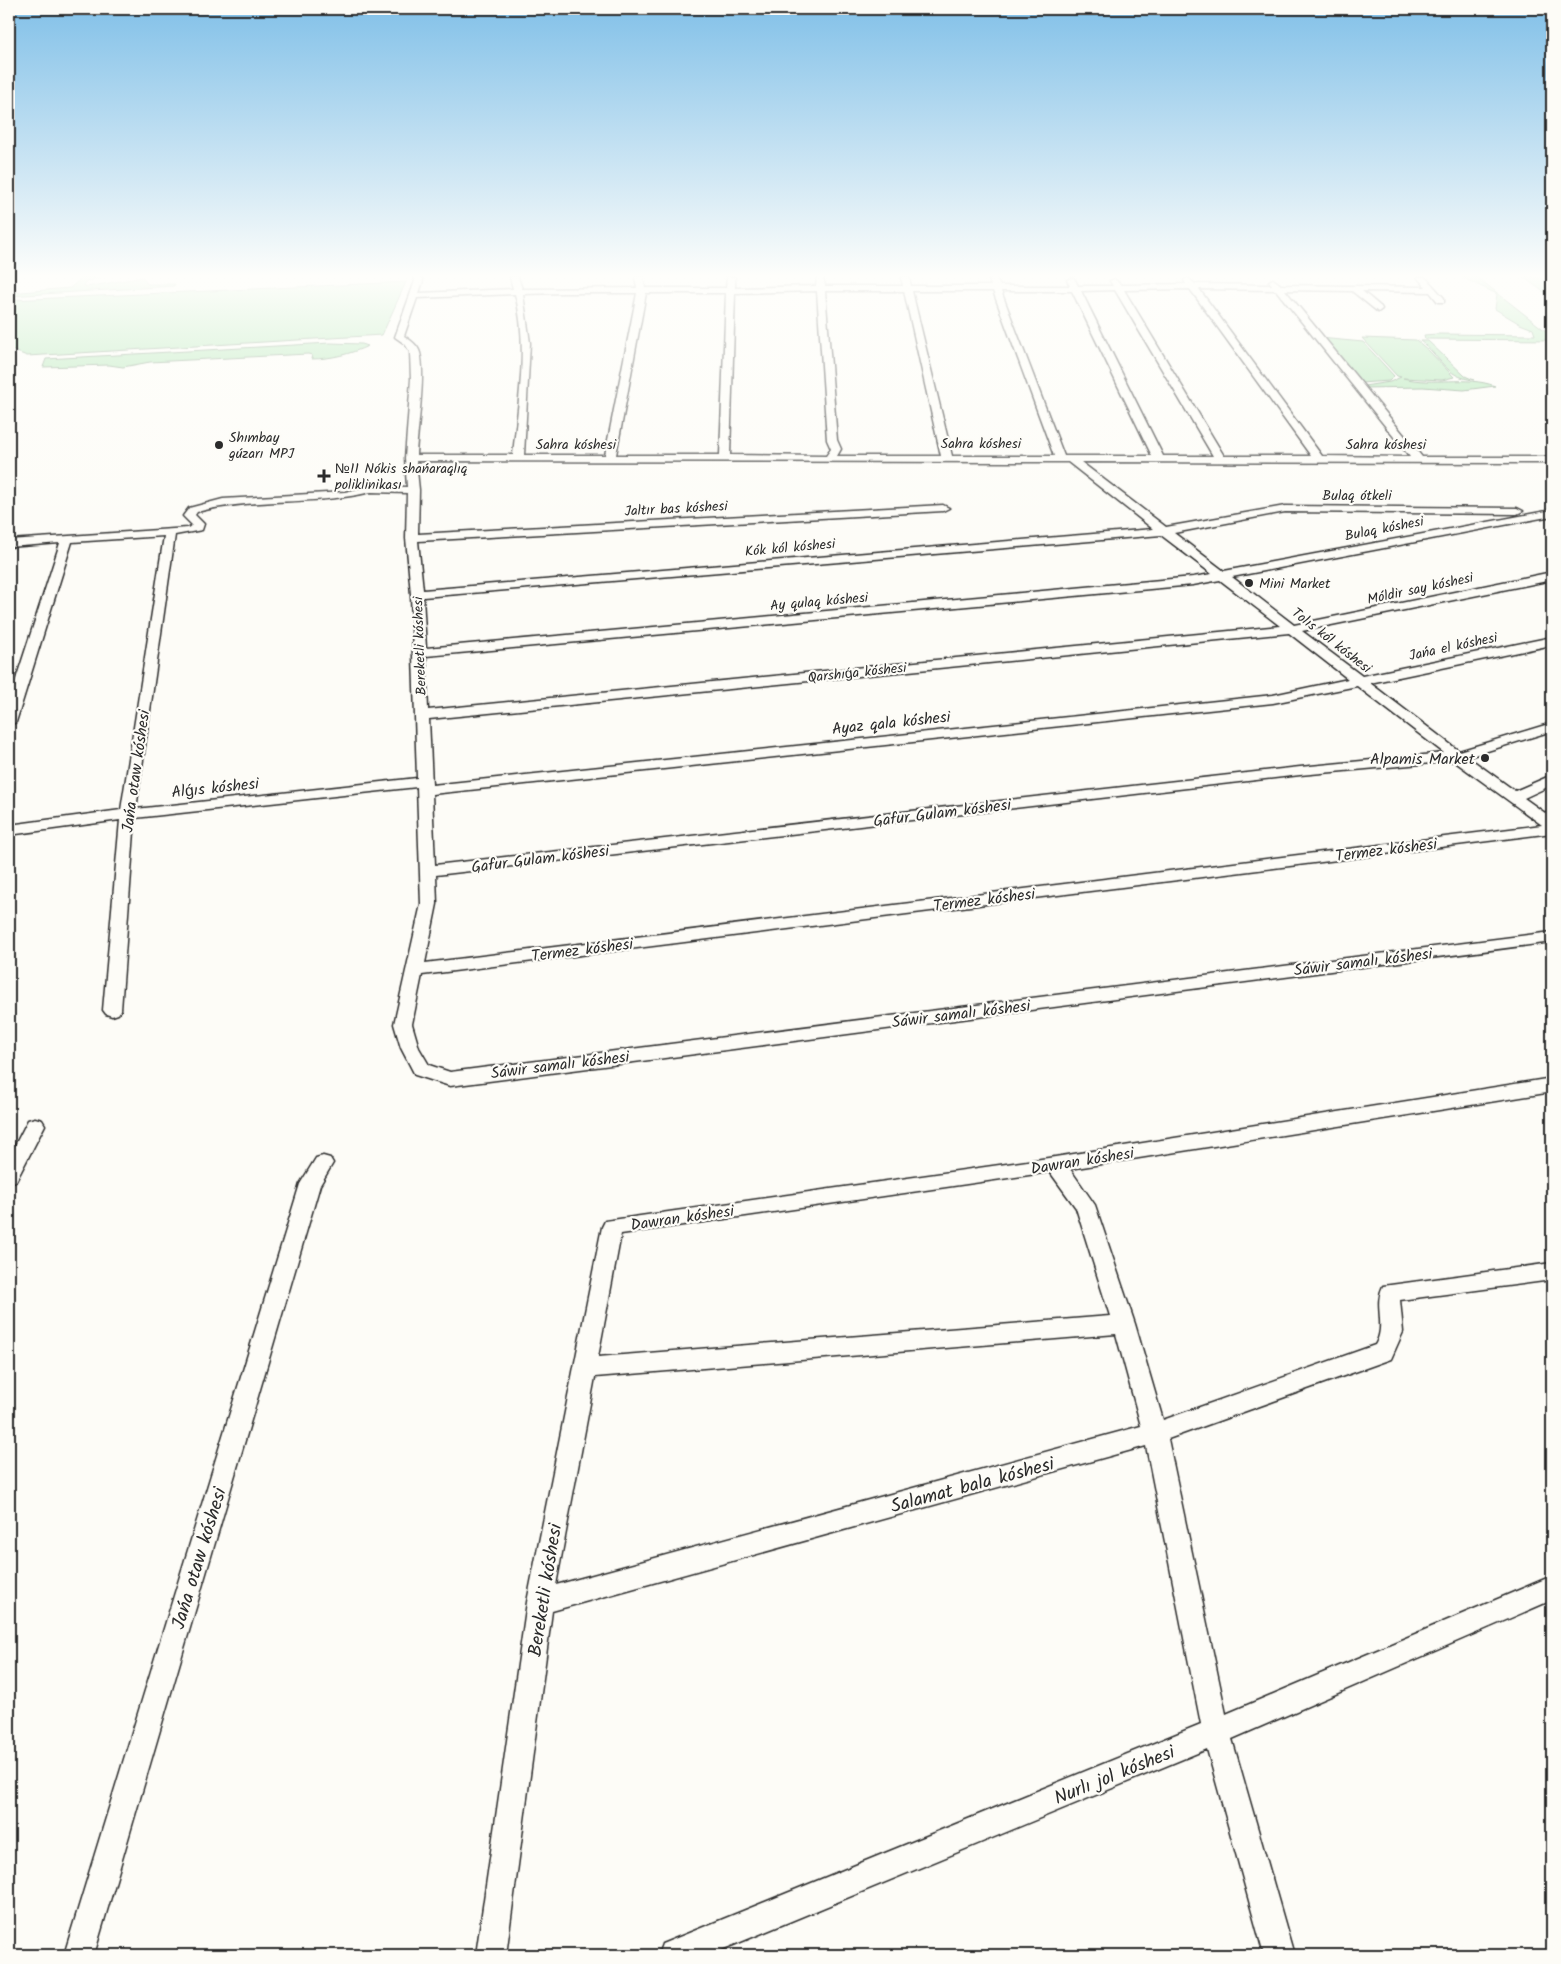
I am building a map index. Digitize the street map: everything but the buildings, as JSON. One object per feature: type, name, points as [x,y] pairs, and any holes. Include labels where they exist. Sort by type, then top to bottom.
[{"type":"street","name":"Bereketli kóshesi","points":[[403,1024],[429,904],[420,653],[412,538],[413,490],[410,458],[416,369]]},
{"type":"street","points":[[518,459],[523,369]]},
{"type":"street","points":[[610,459],[612,439],[627,369]]},
{"type":"street","points":[[725,458],[729,369]]},
{"type":"street","points":[[827,369],[832,440],[836,449],[829,458]]},
{"type":"street","points":[[926,369],[947,458]]},
{"type":"street","points":[[1027,369],[1065,459]]},
{"type":"street","points":[[1115,369],[1159,459]]},
{"type":"street","points":[[1166,369],[1220,459]]},
{"type":"street","points":[[1252,369],[1319,460]]},
{"type":"street","points":[[1343,369],[1384,415],[1418,459]]},
{"type":"street","name":"Sahra kóshesi","points":[[410,458],[1552,460]]},
{"type":"street","name":"Tolıs kól kóshesi","points":[[1065,459],[1166,531],[1552,827]]},
{"type":"street","points":[[9,543],[189,531],[198,528],[198,524],[189,516],[193,510],[223,502],[345,495],[371,489],[413,490]]},
{"type":"street","name":"Jaltır bas kóshesi","points":[[412,538],[943,508]]},
{"type":"street","name":"Bulaq ótkeli","points":[[1166,531],[1285,509],[1498,510],[1551,513]]},
{"type":"street","name":"Bulaq kóshesi","points":[[1221,574],[1551,513]]},
{"type":"street","name":"Kók kól kóshesi","points":[[417,594],[1166,531]]},
{"type":"street","name":"Jańa otaw kóshesi","points":[[112,1010],[128,814],[170,533]]},
{"type":"street","points":[[9,722],[67,539]]},
{"type":"street","name":"Ay qulaq kóshesi","points":[[420,653],[1194,581],[1221,574]]},
{"type":"street","name":"Móldir say kóshesi","points":[[1293,629],[1552,576]]},
{"type":"street","name":"Qarshıǵa kóshesi","points":[[422,715],[1293,629]]},
{"type":"street","name":"Jańa el kóshesi","points":[[1361,682],[1552,641]]},
{"type":"street","name":"Ayaz qala kóshesi","points":[[425,786],[1273,699],[1361,682]]},
{"type":"street","name":"Gafur Gulam kóshesi","points":[[428,871],[1300,771],[1457,756],[1552,727]]},
{"type":"street","points":[[1514,797],[1552,779]]},
{"type":"street","name":"Alǵıs kóshesi","points":[[9,830],[128,814],[425,786]]},
{"type":"street","name":"Termez kóshesi","points":[[415,970],[1552,827]]},
{"type":"street","name":"Sáwir samalı kóshesi","points":[[403,1024],[410,1048],[422,1070],[450,1079],[1552,937]]},
{"type":"street","name":"Dawran kóshesi","points":[[612,1227],[1055,1164],[1552,1085]]},
{"type":"street","points":[[9,1176],[35,1125]]},
{"type":"street","name":"Jańa otaw kóshesi","points":[[79,1955],[310,1184],[323,1162]]},
{"type":"street","points":[[1055,1164],[1085,1205],[1124,1324],[1155,1433],[1216,1732],[1279,1955]]},
{"type":"street","name":"Bereketli kóshesi","points":[[491,1955],[540,1602],[612,1227]]},
{"type":"street","name":"Salamat bala kóshesi","points":[[540,1602],[1155,1433],[1382,1352],[1392,1339],[1394,1326],[1388,1300],[1391,1292],[1552,1271]]},
{"type":"street","points":[[584,1368],[1124,1324]]},
{"type":"street","name":"Nurlı jol kóshesi","points":[[673,1955],[1216,1732],[1552,1588]]},
{"type":"green space","points":[[1347,369],[1387,369],[1394,376],[1389,381],[1360,383]]},
{"type":"green space","points":[[1390,369],[1446,369],[1454,377],[1442,380],[1403,378],[1426,381],[1473,381],[1495,386],[1464,390],[1423,387],[1363,388],[1364,386],[1390,382],[1401,377],[1397,376]]},
{"type":"green space","points":[[1448,369],[1457,369],[1465,376],[1474,380],[1456,375]]},
{"type":"place","name":"Shımbay gúzarı MPJ","points":[[219,445]]},
{"type":"place","name":"№11 Nókis shańaraqlıq poliklinikası","points":[[324,476]]},
{"type":"place","name":"Mini Market","points":[[1249,583]]},
{"type":"place","name":"Alpamis Market","points":[[1485,758]]}]
